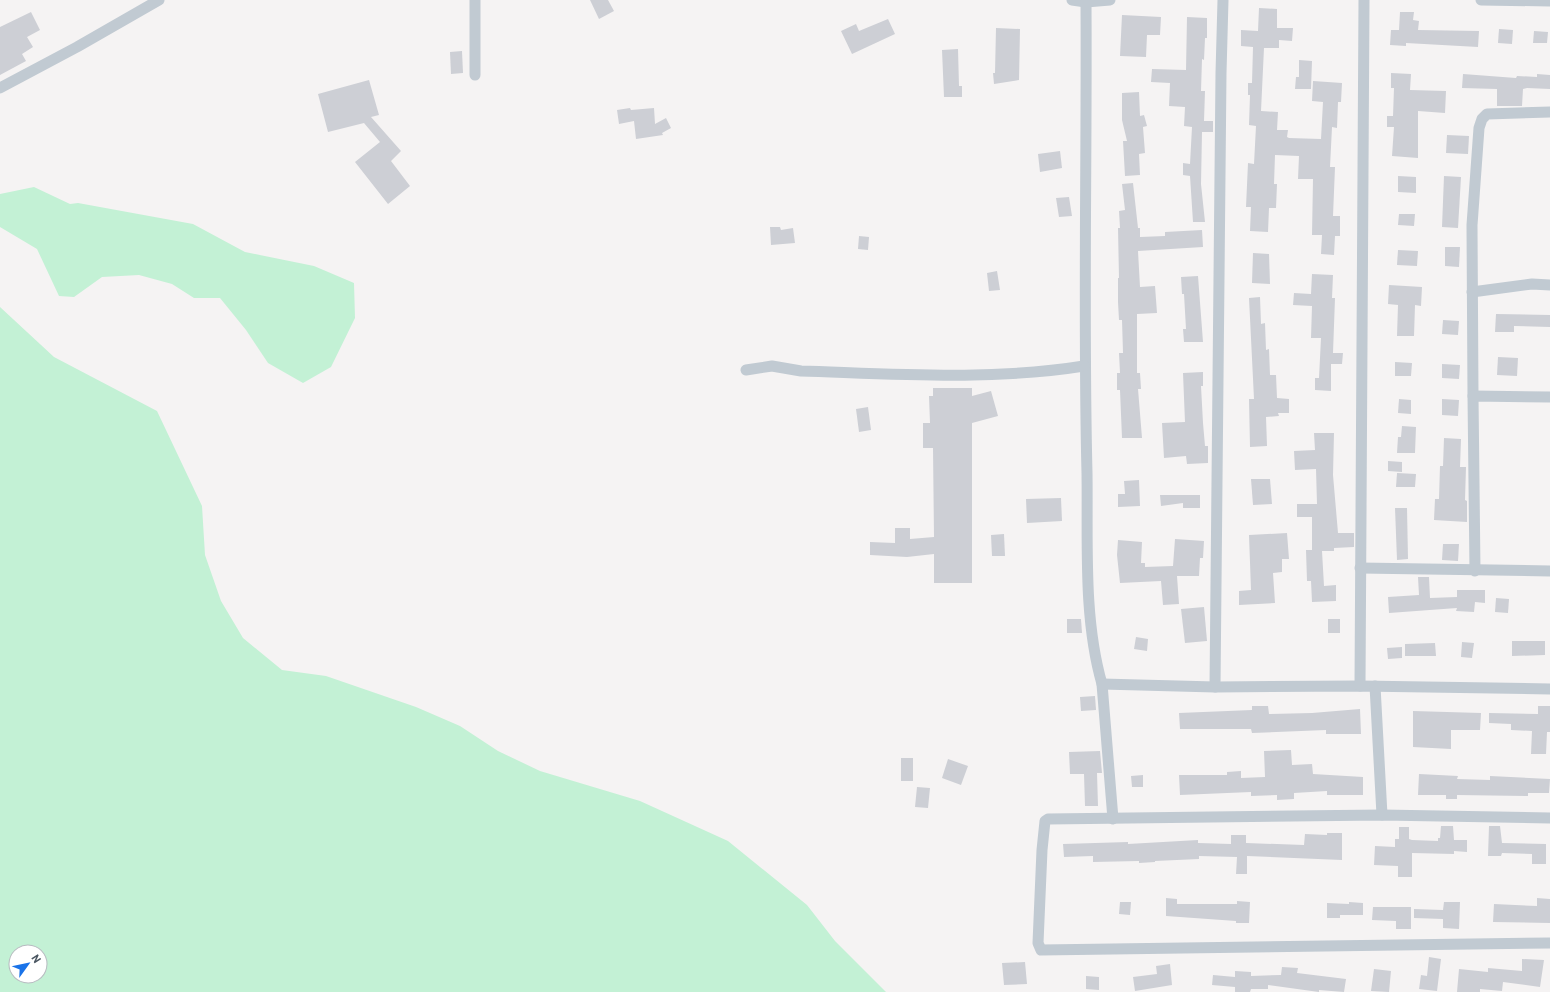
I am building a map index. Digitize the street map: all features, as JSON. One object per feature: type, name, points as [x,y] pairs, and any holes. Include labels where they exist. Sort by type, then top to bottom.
[{"type":"street","points":[[0,88],[77,47],[159,0]]},
{"type":"street","points":[[475,0],[475,75]]},
{"type":"street","points":[[1072,0],[1086,2],[1110,0]]},
{"type":"street","points":[[1215,687],[1220,96],[1223,0]]},
{"type":"street","points":[[1360,686],[1364,0]]},
{"type":"street","points":[[1481,0],[1550,1]]},
{"type":"street","points":[[1086,2],[1084,366],[1090,602],[1097,666],[1102,684],[1113,819]]},
{"type":"street","points":[[1474,571],[1472,225],[1479,128],[1482,119],[1487,114],[1550,112]]},
{"type":"street","points":[[1472,292],[1532,284],[1550,285]]},
{"type":"street","points":[[746,370],[772,366],[801,371],[992,375],[1052,371],[1084,366]]},
{"type":"street","points":[[1473,396],[1550,397]]},
{"type":"street","points":[[1360,568],[1550,571]]},
{"type":"street","points":[[1102,684],[1215,687],[1375,686],[1550,689]]},
{"type":"street","points":[[1375,686],[1382,815]]},
{"type":"street","points":[[1550,818],[1382,815],[1113,819],[1052,818],[1046,821],[1042,850],[1038,943],[1041,950],[1550,943]]},
{"type":"green space","points":[[34,187],[70,204],[78,203],[193,224],[245,252],[314,266],[354,283],[355,318],[331,367],[303,383],[268,363],[246,330],[220,298],[194,298],[172,284],[139,275],[102,277],[74,297],[59,296],[37,249],[0,227],[0,194]]},
{"type":"green space","points":[[0,307],[54,357],[157,411],[202,506],[205,555],[221,601],[243,638],[282,670],[326,676],[416,707],[460,726],[498,751],[540,771],[640,801],[728,841],[807,905],[835,941],[886,992],[0,992]]},
{"type":"building","points":[[590,0],[608,0],[614,11],[599,19]]},
{"type":"building","points":[[1259,8],[1277,9],[1277,28],[1293,28],[1292,41],[1279,40],[1279,48],[1264,48],[1261,111],[1278,112],[1277,130],[1288,130],[1287,137],[1289,138],[1321,139],[1323,102],[1312,101],[1313,81],[1342,83],[1341,102],[1338,102],[1337,128],[1332,127],[1330,167],[1335,167],[1333,216],[1340,216],[1340,236],[1335,236],[1334,255],[1321,254],[1322,235],[1312,235],[1313,179],[1298,179],[1299,156],[1275,155],[1274,184],[1277,184],[1276,208],[1269,208],[1268,232],[1250,231],[1251,207],[1246,207],[1248,163],[1254,164],[1256,126],[1249,125],[1250,95],[1248,95],[1248,83],[1252,83],[1253,47],[1241,46],[1241,30],[1258,31]]},
{"type":"building","points":[[31,12],[40,30],[27,37],[33,47],[22,54],[26,61],[0,75],[0,27]]},
{"type":"building","points":[[1400,12],[1414,12],[1413,20],[1419,21],[1418,30],[1479,31],[1478,47],[1406,43],[1406,46],[1390,45],[1391,30],[1399,30]]},
{"type":"building","points":[[1122,15],[1161,17],[1160,35],[1147,35],[1146,57],[1120,56]]},
{"type":"building","points":[[1187,17],[1207,18],[1207,38],[1205,38],[1204,60],[1202,59],[1201,91],[1205,91],[1204,121],[1213,121],[1213,132],[1202,132],[1201,184],[1205,222],[1193,222],[1190,176],[1183,175],[1183,163],[1190,164],[1192,127],[1184,126],[1185,107],[1169,106],[1170,83],[1151,82],[1152,69],[1186,70]]},
{"type":"building","points":[[888,19],[895,34],[852,54],[841,31],[856,24],[859,31]]},
{"type":"building","points":[[996,28],[1020,29],[1019,80],[994,84],[993,73],[995,73]]},
{"type":"building","points":[[1499,29],[1513,30],[1512,44],[1498,43]]},
{"type":"building","points":[[1534,31],[1548,32],[1547,43],[1533,43]]},
{"type":"building","points":[[958,49],[959,86],[962,86],[962,97],[944,97],[942,50]]},
{"type":"building","points":[[462,51],[463,73],[451,74],[450,52]]},
{"type":"building","points":[[1299,60],[1312,61],[1311,89],[1295,89],[1296,77],[1299,77]]},
{"type":"building","points":[[1391,73],[1411,74],[1410,90],[1446,91],[1445,113],[1418,111],[1418,158],[1392,156],[1394,127],[1387,127],[1387,116],[1393,116],[1394,88],[1391,88]]},
{"type":"building","points":[[1463,74],[1516,78],[1517,76],[1537,77],[1537,74],[1550,75],[1550,89],[1523,89],[1522,106],[1497,106],[1497,89],[1462,88]]},
{"type":"building","points":[[369,80],[379,115],[371,117],[401,151],[391,161],[410,186],[388,204],[355,162],[380,142],[364,123],[328,132],[318,94]]},
{"type":"building","points":[[1139,92],[1140,116],[1144,115],[1147,126],[1143,127],[1145,153],[1139,154],[1140,175],[1125,176],[1123,141],[1127,141],[1122,120],[1122,93]]},
{"type":"building","points":[[630,108],[631,110],[654,108],[655,124],[666,118],[671,128],[662,133],[663,135],[636,139],[634,121],[619,124],[617,110]]},
{"type":"building","points":[[1447,135],[1469,136],[1468,154],[1446,153]]},
{"type":"building","points":[[1060,151],[1062,168],[1040,172],[1038,154]]},
{"type":"building","points":[[1398,176],[1416,177],[1416,193],[1398,192]]},
{"type":"building","points":[[1444,176],[1461,177],[1458,228],[1442,227]]},
{"type":"building","points":[[1133,183],[1140,237],[1165,236],[1165,232],[1202,230],[1203,247],[1138,251],[1140,287],[1155,286],[1157,313],[1137,314],[1137,373],[1140,373],[1141,389],[1138,389],[1142,438],[1122,438],[1120,390],[1117,390],[1117,373],[1120,373],[1119,353],[1123,353],[1122,320],[1119,320],[1118,302],[1118,228],[1120,228],[1119,211],[1125,210],[1122,184]]},
{"type":"building","points":[[1069,197],[1072,216],[1059,217],[1056,198]]},
{"type":"building","points":[[1399,214],[1415,214],[1414,226],[1398,225]]},
{"type":"building","points":[[770,227],[780,227],[781,230],[793,228],[795,243],[771,245]]},
{"type":"building","points":[[859,236],[869,237],[868,250],[858,249]]},
{"type":"building","points":[[1445,247],[1460,247],[1459,267],[1445,266]]},
{"type":"building","points":[[1398,250],[1418,251],[1417,266],[1397,265]]},
{"type":"building","points":[[1253,253],[1269,254],[1270,284],[1252,283]]},
{"type":"building","points":[[997,271],[1000,290],[989,291],[987,273]]},
{"type":"building","points":[[1312,274],[1333,275],[1332,298],[1335,298],[1333,353],[1343,353],[1342,364],[1331,364],[1331,391],[1315,390],[1315,378],[1319,378],[1321,338],[1311,338],[1312,306],[1293,305],[1294,293],[1311,294]]},
{"type":"building","points":[[1198,276],[1203,342],[1184,342],[1183,329],[1186,329],[1184,294],[1182,294],[1181,277]]},
{"type":"building","points":[[1389,285],[1422,287],[1421,306],[1415,305],[1414,336],[1397,336],[1398,305],[1388,304]]},
{"type":"building","points":[[1260,297],[1261,324],[1265,323],[1266,350],[1269,349],[1270,375],[1276,375],[1277,398],[1289,399],[1289,413],[1278,413],[1279,416],[1266,417],[1267,446],[1250,447],[1249,399],[1254,399],[1249,298]]},
{"type":"building","points":[[1496,314],[1550,315],[1550,327],[1514,326],[1514,332],[1495,332]]},
{"type":"building","points":[[1443,320],[1459,321],[1458,335],[1442,334]]},
{"type":"building","points":[[1498,357],[1518,358],[1517,376],[1497,375]]},
{"type":"building","points":[[1395,362],[1412,363],[1411,376],[1395,376]]},
{"type":"building","points":[[1442,364],[1460,365],[1459,379],[1442,378]]},
{"type":"building","points":[[1203,372],[1203,386],[1201,386],[1203,423],[1205,446],[1208,446],[1208,463],[1187,464],[1186,456],[1164,458],[1162,423],[1185,422],[1183,373]]},
{"type":"building","points":[[933,388],[972,388],[972,396],[991,391],[998,416],[972,423],[972,583],[934,583],[934,554],[907,557],[870,555],[870,542],[895,543],[895,528],[910,528],[910,539],[934,537],[933,448],[923,448],[923,423],[930,423],[929,396],[933,396]]},
{"type":"building","points":[[1399,399],[1411,400],[1411,414],[1398,413]]},
{"type":"building","points":[[1442,399],[1459,400],[1458,416],[1442,415]]},
{"type":"building","points":[[868,407],[871,430],[859,432],[856,409]]},
{"type":"building","points":[[1402,426],[1416,427],[1415,453],[1397,453],[1398,437],[1401,437]]},
{"type":"building","points":[[1314,433],[1334,433],[1333,475],[1338,533],[1354,533],[1354,547],[1334,548],[1334,551],[1322,551],[1324,586],[1336,585],[1336,601],[1312,602],[1311,581],[1307,581],[1306,550],[1312,550],[1312,517],[1297,517],[1297,504],[1317,504],[1316,469],[1295,470],[1294,451],[1315,450]]},
{"type":"building","points":[[1444,438],[1461,439],[1460,467],[1466,467],[1465,500],[1467,501],[1467,522],[1434,520],[1435,499],[1439,499],[1440,466],[1443,466]]},
{"type":"building","points":[[1388,461],[1402,462],[1402,472],[1388,471]]},
{"type":"building","points":[[1397,473],[1416,474],[1415,487],[1396,487]]},
{"type":"building","points":[[1251,479],[1270,479],[1272,504],[1253,505]]},
{"type":"building","points":[[1139,480],[1140,506],[1118,507],[1118,494],[1125,494],[1124,481]]},
{"type":"building","points":[[1160,495],[1200,495],[1200,508],[1183,508],[1183,503],[1161,506]]},
{"type":"building","points":[[1061,498],[1062,521],[1027,523],[1026,499]]},
{"type":"building","points":[[1395,508],[1407,508],[1408,559],[1397,560]]},
{"type":"building","points":[[1287,533],[1289,559],[1282,559],[1282,572],[1273,573],[1275,603],[1239,605],[1239,591],[1251,590],[1249,535]]},
{"type":"building","points":[[1004,534],[1005,556],[992,556],[991,535]]},
{"type":"building","points":[[1175,539],[1204,541],[1203,558],[1200,558],[1199,576],[1177,576],[1179,604],[1163,605],[1161,581],[1120,583],[1117,555],[1118,540],[1142,542],[1141,563],[1145,563],[1145,567],[1173,566]]},
{"type":"building","points":[[1443,544],[1459,544],[1458,561],[1442,560]]},
{"type":"building","points":[[1418,577],[1429,577],[1430,598],[1457,597],[1457,590],[1485,590],[1485,603],[1475,602],[1474,612],[1456,611],[1457,608],[1389,613],[1388,597],[1419,595]]},
{"type":"building","points":[[1496,598],[1509,599],[1508,613],[1495,612]]},
{"type":"building","points":[[1204,607],[1207,641],[1185,643],[1181,609]]},
{"type":"building","points":[[1067,619],[1081,619],[1082,633],[1067,633]]},
{"type":"building","points":[[1328,619],[1340,619],[1340,633],[1328,633]]},
{"type":"building","points":[[1136,637],[1148,639],[1147,651],[1134,649]]},
{"type":"building","points":[[1512,641],[1545,641],[1545,655],[1512,656]]},
{"type":"building","points":[[1462,642],[1474,643],[1472,658],[1461,657]]},
{"type":"building","points":[[1435,643],[1436,656],[1405,656],[1405,644]]},
{"type":"building","points":[[1402,647],[1402,658],[1388,659],[1387,648]]},
{"type":"building","points":[[1095,696],[1096,710],[1081,711],[1080,697]]},
{"type":"building","points":[[1252,706],[1268,706],[1269,714],[1312,713],[1360,709],[1361,734],[1326,734],[1326,730],[1252,733],[1251,729],[1180,729],[1179,713],[1252,710]]},
{"type":"building","points":[[1538,706],[1550,706],[1550,732],[1547,732],[1546,754],[1531,754],[1532,731],[1511,730],[1511,724],[1489,723],[1489,713],[1538,714]]},
{"type":"building","points":[[1413,711],[1481,713],[1480,730],[1451,730],[1451,749],[1413,747]]},
{"type":"building","points":[[1291,750],[1292,765],[1312,764],[1313,774],[1363,777],[1363,795],[1327,795],[1327,791],[1294,793],[1294,799],[1277,800],[1277,795],[1251,796],[1251,792],[1180,795],[1179,775],[1227,775],[1227,772],[1241,771],[1241,778],[1265,777],[1264,751]]},
{"type":"building","points":[[1100,751],[1102,773],[1097,773],[1098,806],[1085,806],[1084,774],[1070,774],[1069,752]]},
{"type":"building","points":[[901,758],[913,758],[913,781],[901,781]]},
{"type":"building","points":[[948,759],[968,766],[961,785],[942,778]]},
{"type":"building","points":[[1419,774],[1458,776],[1457,779],[1490,780],[1490,776],[1550,779],[1549,793],[1528,793],[1528,796],[1457,795],[1457,799],[1446,799],[1446,795],[1418,795]]},
{"type":"building","points":[[1143,775],[1143,787],[1132,787],[1131,776]]},
{"type":"building","points":[[917,787],[930,788],[928,808],[915,807]]},
{"type":"building","points":[[1441,826],[1453,826],[1454,840],[1467,840],[1467,852],[1454,851],[1454,854],[1412,853],[1412,877],[1398,877],[1398,866],[1374,865],[1375,846],[1395,847],[1395,839],[1399,839],[1399,827],[1409,827],[1409,839],[1438,841],[1438,838],[1440,838]]},
{"type":"building","points":[[1489,826],[1500,826],[1502,843],[1546,844],[1546,864],[1532,864],[1532,854],[1502,853],[1501,856],[1488,856]]},
{"type":"building","points":[[1327,833],[1342,833],[1342,860],[1247,856],[1247,874],[1236,874],[1237,857],[1199,856],[1199,859],[1139,863],[1139,861],[1093,862],[1093,856],[1064,857],[1063,844],[1128,842],[1128,844],[1198,840],[1198,843],[1231,844],[1231,835],[1246,835],[1246,843],[1304,845],[1305,834],[1327,835]]},
{"type":"building","points":[[1166,898],[1177,899],[1177,904],[1237,904],[1237,901],[1250,902],[1249,923],[1166,916]]},
{"type":"building","points":[[1537,898],[1550,899],[1550,923],[1493,922],[1494,904],[1537,906]]},
{"type":"building","points":[[1120,902],[1131,902],[1130,915],[1119,914]]},
{"type":"building","points":[[1349,902],[1363,903],[1363,915],[1340,915],[1340,918],[1327,918],[1327,903],[1349,904]]},
{"type":"building","points":[[1444,902],[1460,902],[1459,929],[1443,928],[1443,919],[1414,918],[1414,909],[1443,910]]},
{"type":"building","points":[[1373,907],[1411,907],[1411,929],[1396,929],[1396,921],[1372,920]]},
{"type":"building","points":[[1429,957],[1441,959],[1437,991],[1419,989],[1421,975],[1427,976]]},
{"type":"building","points":[[1522,959],[1544,960],[1540,987],[1503,982],[1502,991],[1480,989],[1480,992],[1457,992],[1459,969],[1488,972],[1488,968],[1522,971]]},
{"type":"building","points":[[1025,962],[1027,984],[1004,985],[1002,963]]},
{"type":"building","points":[[1170,964],[1172,985],[1135,991],[1133,977],[1157,974],[1156,966]]},
{"type":"building","points":[[1282,967],[1298,968],[1297,973],[1346,979],[1344,992],[1319,990],[1319,992],[1268,985],[1268,989],[1251,989],[1250,992],[1235,992],[1235,987],[1212,985],[1213,975],[1235,977],[1235,971],[1251,972],[1251,976],[1281,975]]},
{"type":"building","points":[[1374,969],[1391,971],[1389,992],[1371,991]]},
{"type":"building","points":[[1086,976],[1099,977],[1099,990],[1086,989]]}]
